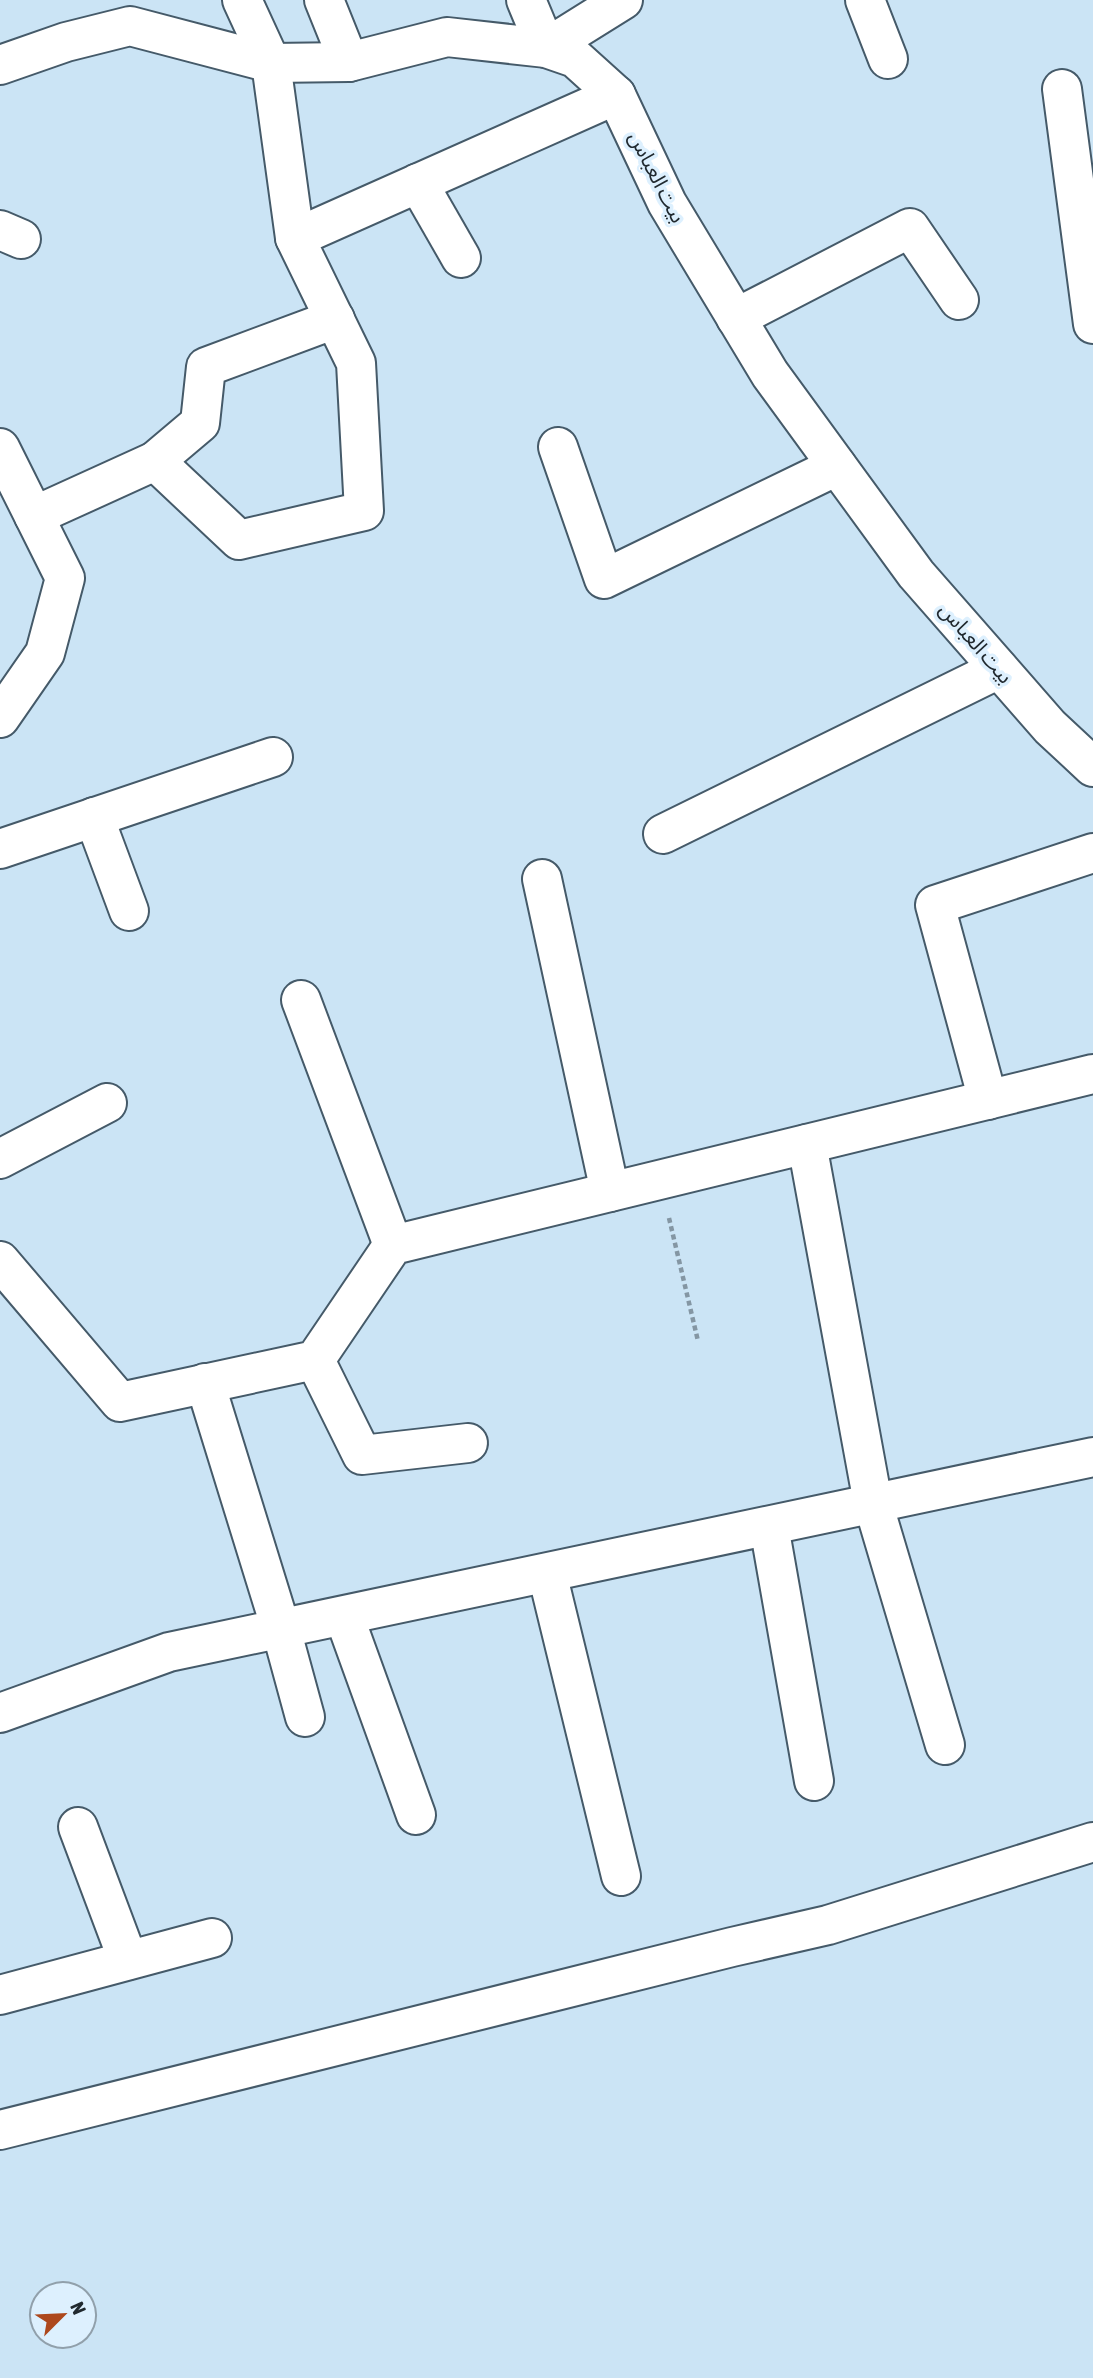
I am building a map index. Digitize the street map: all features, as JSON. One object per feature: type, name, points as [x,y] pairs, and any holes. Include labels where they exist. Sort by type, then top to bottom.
[{"type":"street","points":[[155,461],[239,540],[364,511],[356,363],[295,237],[271,63],[242,0]]},
{"type":"street","points":[[324,0],[349,62]]},
{"type":"street","points":[[526,0],[546,48],[623,0]]},
{"type":"street","points":[[865,0],[888,59]]},
{"type":"street","name":"بیت العباس","points":[[0,65],[66,42],[130,26],[271,63],[349,62],[447,37],[546,48],[575,58],[616,95],[667,203],[769,374],[916,574],[1050,727],[1093,767]]},
{"type":"street","points":[[1062,89],[1093,324]]},
{"type":"street","points":[[295,237],[616,95]]},
{"type":"street","points":[[418,183],[461,258]]},
{"type":"street","points":[[736,318],[909,228],[960,300]]},
{"type":"street","points":[[34,516],[155,461],[200,423],[206,367],[335,319]]},
{"type":"street","points":[[558,447],[604,579],[837,466]]},
{"type":"street","points":[[0,448],[65,578],[45,653],[0,718]]},
{"type":"street","points":[[663,834],[999,669]]},
{"type":"street","points":[[0,849],[273,757]]},
{"type":"street","points":[[94,817],[129,911]]},
{"type":"street","points":[[988,1100],[935,905],[1093,853]]},
{"type":"street","points":[[541,879],[610,1192]]},
{"type":"street","points":[[301,1000],[393,1245]]},
{"type":"street","points":[[0,1261],[120,1402],[315,1360],[393,1245],[1093,1074]]},
{"type":"street","points":[[0,1159],[107,1103]]},
{"type":"street","points":[[807,1144],[873,1503],[945,1745]]},
{"type":"street","points":[[315,1360],[362,1455],[468,1443]]},
{"type":"street","points":[[205,1383],[281,1629],[305,1717]]},
{"type":"street","points":[[0,1713],[169,1652],[1093,1457]]},
{"type":"street","points":[[769,1526],[814,1781]]},
{"type":"street","points":[[547,1573],[621,1876]]},
{"type":"street","points":[[344,1616],[415,1815]]},
{"type":"street","points":[[78,1827],[128,1960]]},
{"type":"street","points":[[0,2130],[705,1953],[828,1925],[1093,1842]]},
{"type":"street","points":[[0,1995],[212,1938]]},
{"type":"path","points":[[660,1180],[698,1341]]}]
